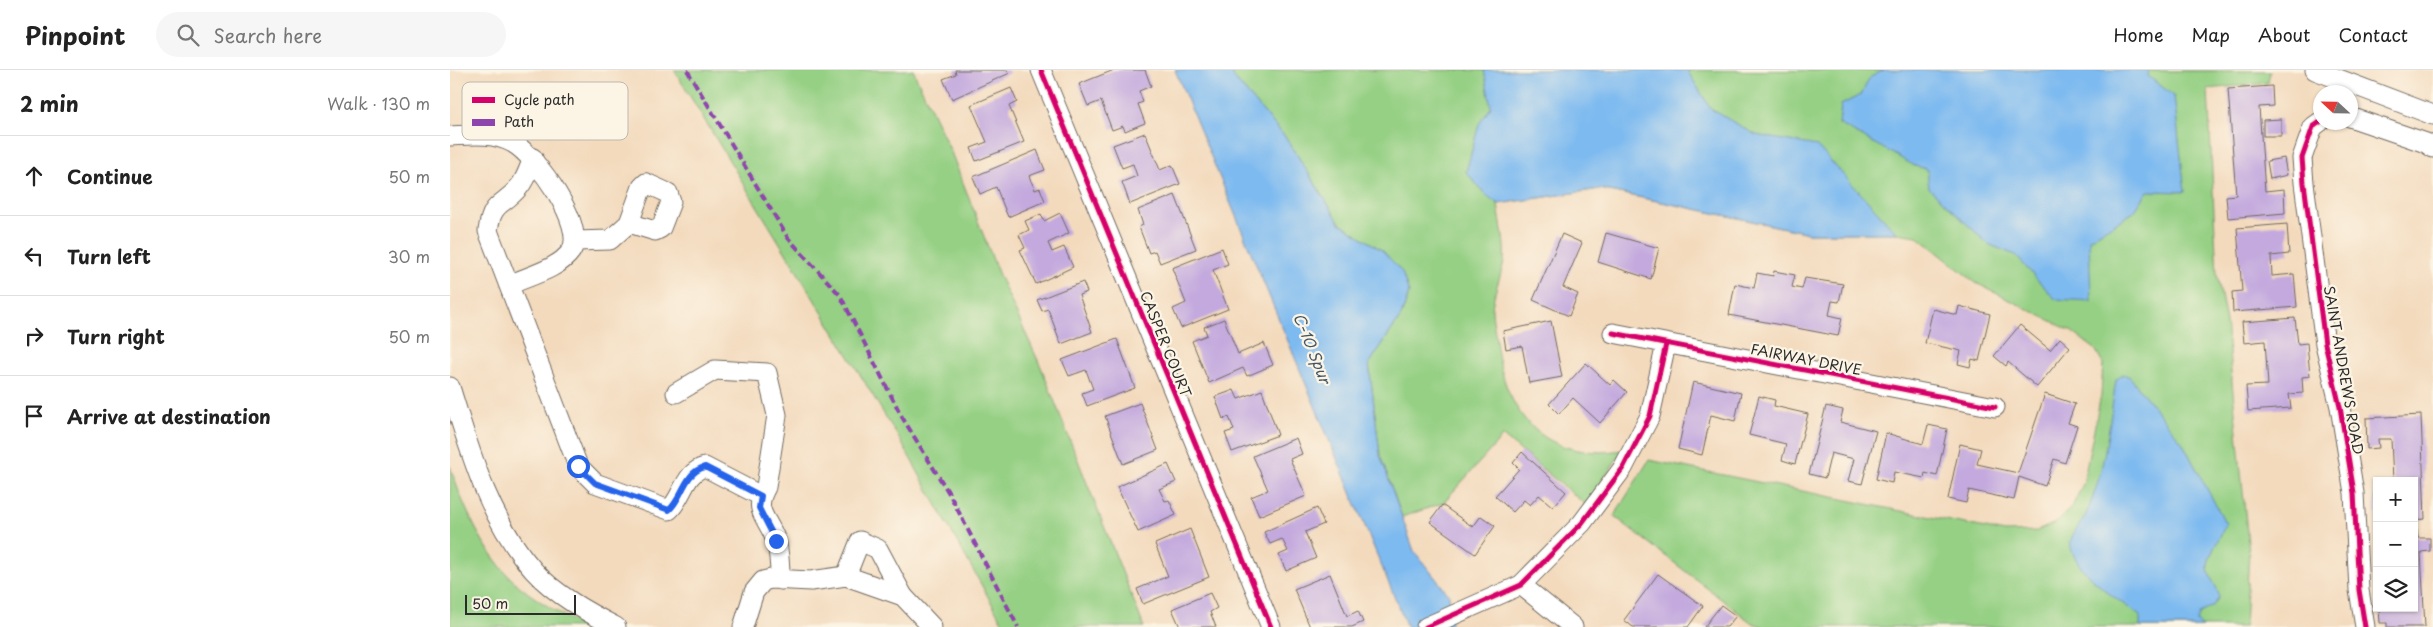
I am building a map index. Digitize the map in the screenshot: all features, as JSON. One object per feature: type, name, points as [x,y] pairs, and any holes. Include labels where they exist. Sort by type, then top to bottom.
[{"type":"street","name":"CASPER COURT","points":[[1041,70],[1271,627]]},
{"type":"street","points":[[2315,70],[2433,114]]},
{"type":"street","points":[[2358,119],[2426,143],[2433,148]]},
{"type":"street","name":"SAINT ANDREWS ROAD","points":[[2313,126],[2302,158],[2325,344],[2340,407],[2354,493],[2359,590],[2365,627]]},
{"type":"street","points":[[505,140],[533,158],[546,175],[573,226],[574,245],[563,261],[508,285]]},
{"type":"street","points":[[533,158],[518,188],[497,205],[490,217],[488,231],[578,466],[592,481],[669,510],[688,479],[699,468],[705,467],[761,496]]},
{"type":"street","points":[[574,245],[610,240],[629,223]]},
{"type":"street","name":"FAIRWAY DRIVE","points":[[1613,333],[1995,407]]},
{"type":"street","points":[[1426,627],[1520,585],[1582,523],[1623,468],[1650,416],[1666,344]]},
{"type":"street","points":[[676,393],[715,370],[767,373],[777,415],[766,486],[761,496],[759,508],[776,541],[781,580]]},
{"type":"street","points":[[450,387],[480,483],[506,531],[534,571],[578,608],[616,627]]},
{"type":"street","points":[[846,576],[860,541],[870,544],[878,549],[904,596],[932,627]]},
{"type":"street","points":[[743,627],[757,587],[763,581],[771,579],[811,581],[846,576],[904,596]]},
{"type":"street","points":[[1520,585],[1572,627]]},
{"type":"green space","points":[[674,70],[913,70],[951,152],[999,275],[1041,367],[1144,627],[1005,627],[900,440]]},
{"type":"green space","points":[[1231,70],[2271,71],[2267,83],[2208,89],[2217,274],[2226,322],[2249,552],[2245,627],[1765,627],[1752,623],[1614,516],[1649,460],[2005,532],[2037,531],[2055,523],[2072,507],[2083,484],[2101,395],[2103,363],[2095,349],[2071,331],[1976,283],[1917,236],[1897,233],[1809,233],[1600,189],[1498,204],[1504,240],[1504,261],[1494,297],[1492,313],[1501,367],[1508,391],[1519,411],[1533,428],[1550,440],[1571,448],[1595,452],[1623,450],[1586,505],[1503,436],[1443,503],[1402,517],[1380,455],[1369,364],[1401,316],[1409,293],[1383,251],[1340,223],[1287,139],[1234,78]]},
{"type":"green space","points":[[450,466],[471,518],[484,543],[500,566],[527,592],[550,608],[584,627],[450,627]]},
{"type":"water","name":"C-10 Spur","points":[[1175,70],[1231,70],[1234,78],[1287,139],[1340,223],[1383,251],[1402,272],[1409,293],[1401,316],[1369,364],[1380,455],[1414,551],[1449,595],[1451,627],[1407,627]]},
{"type":"water","points":[[1484,70],[1687,70],[1711,109],[1756,135],[1817,146],[1897,233],[1809,233],[1600,189],[1498,204],[1485,194],[1466,172],[1479,124],[1491,107]]},
{"type":"water","points":[[1884,70],[2149,70],[2148,76],[2174,96],[2185,192],[2148,191],[2134,212],[2089,239],[2091,301],[2055,299],[2015,255],[1988,244],[1929,188],[1927,169],[1915,166],[1839,124],[1841,105],[1862,94],[1869,78]]},
{"type":"water","points":[[2123,374],[2130,377],[2182,442],[2226,524],[2208,564],[2209,572],[2219,597],[2213,606],[2200,613],[2197,621],[2202,627],[2140,627],[2140,616],[2092,579],[2083,570],[2072,551],[2072,536],[2086,514],[2098,482],[2106,448],[2116,380]]},
{"type":"building","points":[[955,70],[1007,70],[1010,73],[952,99],[943,79],[956,74]]},
{"type":"building","points":[[1114,70],[1145,70],[1151,86],[1139,91],[1143,102],[1138,104],[1145,123],[1125,131],[1123,126],[1112,130],[1101,101],[1088,106],[1079,84]]},
{"type":"building","points":[[2272,86],[2273,106],[2259,107],[2265,191],[2284,189],[2285,213],[2228,218],[2226,196],[2236,195],[2228,89]]},
{"type":"building","points":[[1011,88],[1017,102],[1009,106],[1024,142],[976,161],[971,148],[987,142],[971,105]]},
{"type":"building","points":[[2281,119],[2281,136],[2263,136],[2263,120]]},
{"type":"building","points":[[1145,133],[1160,170],[1172,165],[1180,184],[1130,204],[1122,182],[1137,176],[1133,164],[1122,168],[1113,145]]},
{"type":"building","points":[[1037,150],[1045,170],[1029,176],[1035,190],[1040,188],[1045,201],[1008,217],[996,187],[980,194],[973,177]]},
{"type":"building","points":[[2284,158],[2287,175],[2270,179],[2267,161]]},
{"type":"building","points":[[1175,195],[1196,249],[1160,263],[1155,251],[1149,253],[1139,227],[1143,225],[1138,210]]},
{"type":"building","points":[[1060,213],[1069,233],[1048,243],[1052,252],[1064,247],[1073,267],[1036,284],[1020,250],[1025,248],[1019,235],[1029,230],[1025,221],[1041,214],[1044,221]]},
{"type":"building","points":[[2287,224],[2289,254],[2271,256],[2272,276],[2294,274],[2297,307],[2233,312],[2232,292],[2242,291],[2237,228]]},
{"type":"building","points":[[1606,233],[1659,248],[1651,279],[1598,262]]},
{"type":"building","points":[[1562,234],[1582,243],[1563,287],[1578,294],[1569,316],[1533,300]]},
{"type":"building","points":[[1222,248],[1228,264],[1213,270],[1228,309],[1181,328],[1173,309],[1186,303],[1172,268]]},
{"type":"building","points":[[1774,271],[1795,275],[1792,287],[1802,289],[1805,278],[1843,284],[1839,302],[1832,301],[1829,315],[1842,318],[1838,336],[1729,315],[1735,284],[1754,288],[1757,273],[1773,276]]},
{"type":"building","points":[[1083,282],[1087,292],[1079,295],[1092,332],[1061,344],[1048,309],[1042,311],[1037,300]]},
{"type":"building","points":[[1959,306],[1990,314],[1979,361],[1972,359],[1970,367],[1958,364],[1961,351],[1925,343],[1933,309],[1957,315]]},
{"type":"building","points":[[2295,318],[2298,344],[2307,343],[2310,376],[2302,377],[2303,393],[2289,394],[2291,408],[2248,411],[2246,386],[2268,385],[2265,341],[2244,343],[2242,322]]},
{"type":"building","points":[[1224,319],[1238,354],[1264,343],[1273,365],[1247,376],[1243,368],[1209,383],[1192,341],[1207,335],[1204,327]]},
{"type":"building","points":[[1551,321],[1562,377],[1529,383],[1522,346],[1506,349],[1503,331]]},
{"type":"building","points":[[2020,325],[2050,350],[2060,338],[2070,347],[2037,387],[2008,362],[2006,366],[1994,356]]},
{"type":"building","points":[[1117,339],[1135,388],[1087,406],[1082,393],[1093,389],[1086,370],[1069,376],[1062,360]]},
{"type":"building","points":[[1586,363],[1610,385],[1614,380],[1627,392],[1600,423],[1573,398],[1559,414],[1549,404]]},
{"type":"building","points":[[1693,382],[1741,393],[1735,421],[1711,415],[1702,455],[1678,449]]},
{"type":"building","points":[[1234,390],[1238,399],[1262,390],[1278,435],[1232,452],[1225,433],[1234,430],[1229,417],[1223,419],[1215,397]]},
{"type":"building","points":[[2045,394],[2075,404],[2068,423],[2077,426],[2065,463],[2054,459],[2045,486],[2019,477],[2014,500],[1969,490],[1966,503],[1948,499],[1960,444],[1981,449],[1977,464],[2018,473]]},
{"type":"building","points":[[1759,396],[1775,400],[1774,406],[1808,414],[1795,464],[1782,460],[1786,444],[1749,435]]},
{"type":"building","points":[[1140,403],[1158,450],[1123,464],[1105,416]]},
{"type":"building","points":[[1826,406],[1843,410],[1840,422],[1876,431],[1862,484],[1848,481],[1854,459],[1831,453],[1825,478],[1809,474]]},
{"type":"building","points":[[2421,415],[2425,519],[2418,520],[2418,477],[2393,477],[2391,439],[2378,439],[2379,448],[2367,449],[2366,418]]},
{"type":"building","points":[[1928,425],[1947,429],[1937,476],[1925,473],[1924,478],[1894,472],[1892,483],[1876,479],[1886,433],[1923,444]]},
{"type":"building","points":[[1296,438],[1302,454],[1290,459],[1306,496],[1259,516],[1251,497],[1268,490],[1253,456]]},
{"type":"building","points":[[1522,452],[1566,492],[1553,507],[1539,495],[1530,505],[1524,500],[1513,512],[1495,496],[1519,469],[1513,463]]},
{"type":"building","points":[[1168,464],[1176,482],[1159,489],[1165,501],[1169,500],[1176,515],[1138,532],[1117,487]]},
{"type":"building","points":[[1442,505],[1473,527],[1481,516],[1495,526],[1475,554],[1430,522]]},
{"type":"building","points":[[1317,508],[1324,524],[1305,532],[1316,558],[1286,571],[1279,555],[1288,551],[1282,539],[1270,544],[1264,532]]},
{"type":"building","points":[[1190,529],[1209,577],[1143,604],[1137,589],[1168,576],[1155,544]]},
{"type":"building","points":[[2418,538],[2430,538],[2430,551],[2421,552],[2425,627],[2387,627],[2387,623],[2380,623],[2379,612],[2418,612]]},
{"type":"building","points":[[1330,574],[1347,616],[1358,611],[1363,622],[1352,627],[1310,627],[1294,589]]},
{"type":"building","points":[[1658,574],[1703,606],[1688,627],[1633,627],[1624,620]]},
{"type":"building","points":[[1210,593],[1217,608],[1210,612],[1216,627],[1180,627],[1172,609]]},
{"type":"building","points":[[1721,605],[1736,616],[1727,627],[1704,627]]},
{"type":"marked path","points":[[687,70],[788,238],[840,295],[902,417],[950,495],[1018,627]]},
{"type":"cycle path","points":[[1041,70],[1271,627]]},
{"type":"cycle path","points":[[2313,127],[2302,158],[2304,183],[2325,344],[2340,407],[2354,493],[2359,590],[2365,627]]},
{"type":"cycle path","points":[[1613,333],[1995,407]]},
{"type":"cycle path","points":[[1426,627],[1521,585],[1582,523],[1623,468],[1650,416],[1666,344]]},
{"type":"route","points":[[578,466],[595,483],[669,510],[688,479],[699,468],[705,467],[761,496],[759,508],[776,541]]}]
